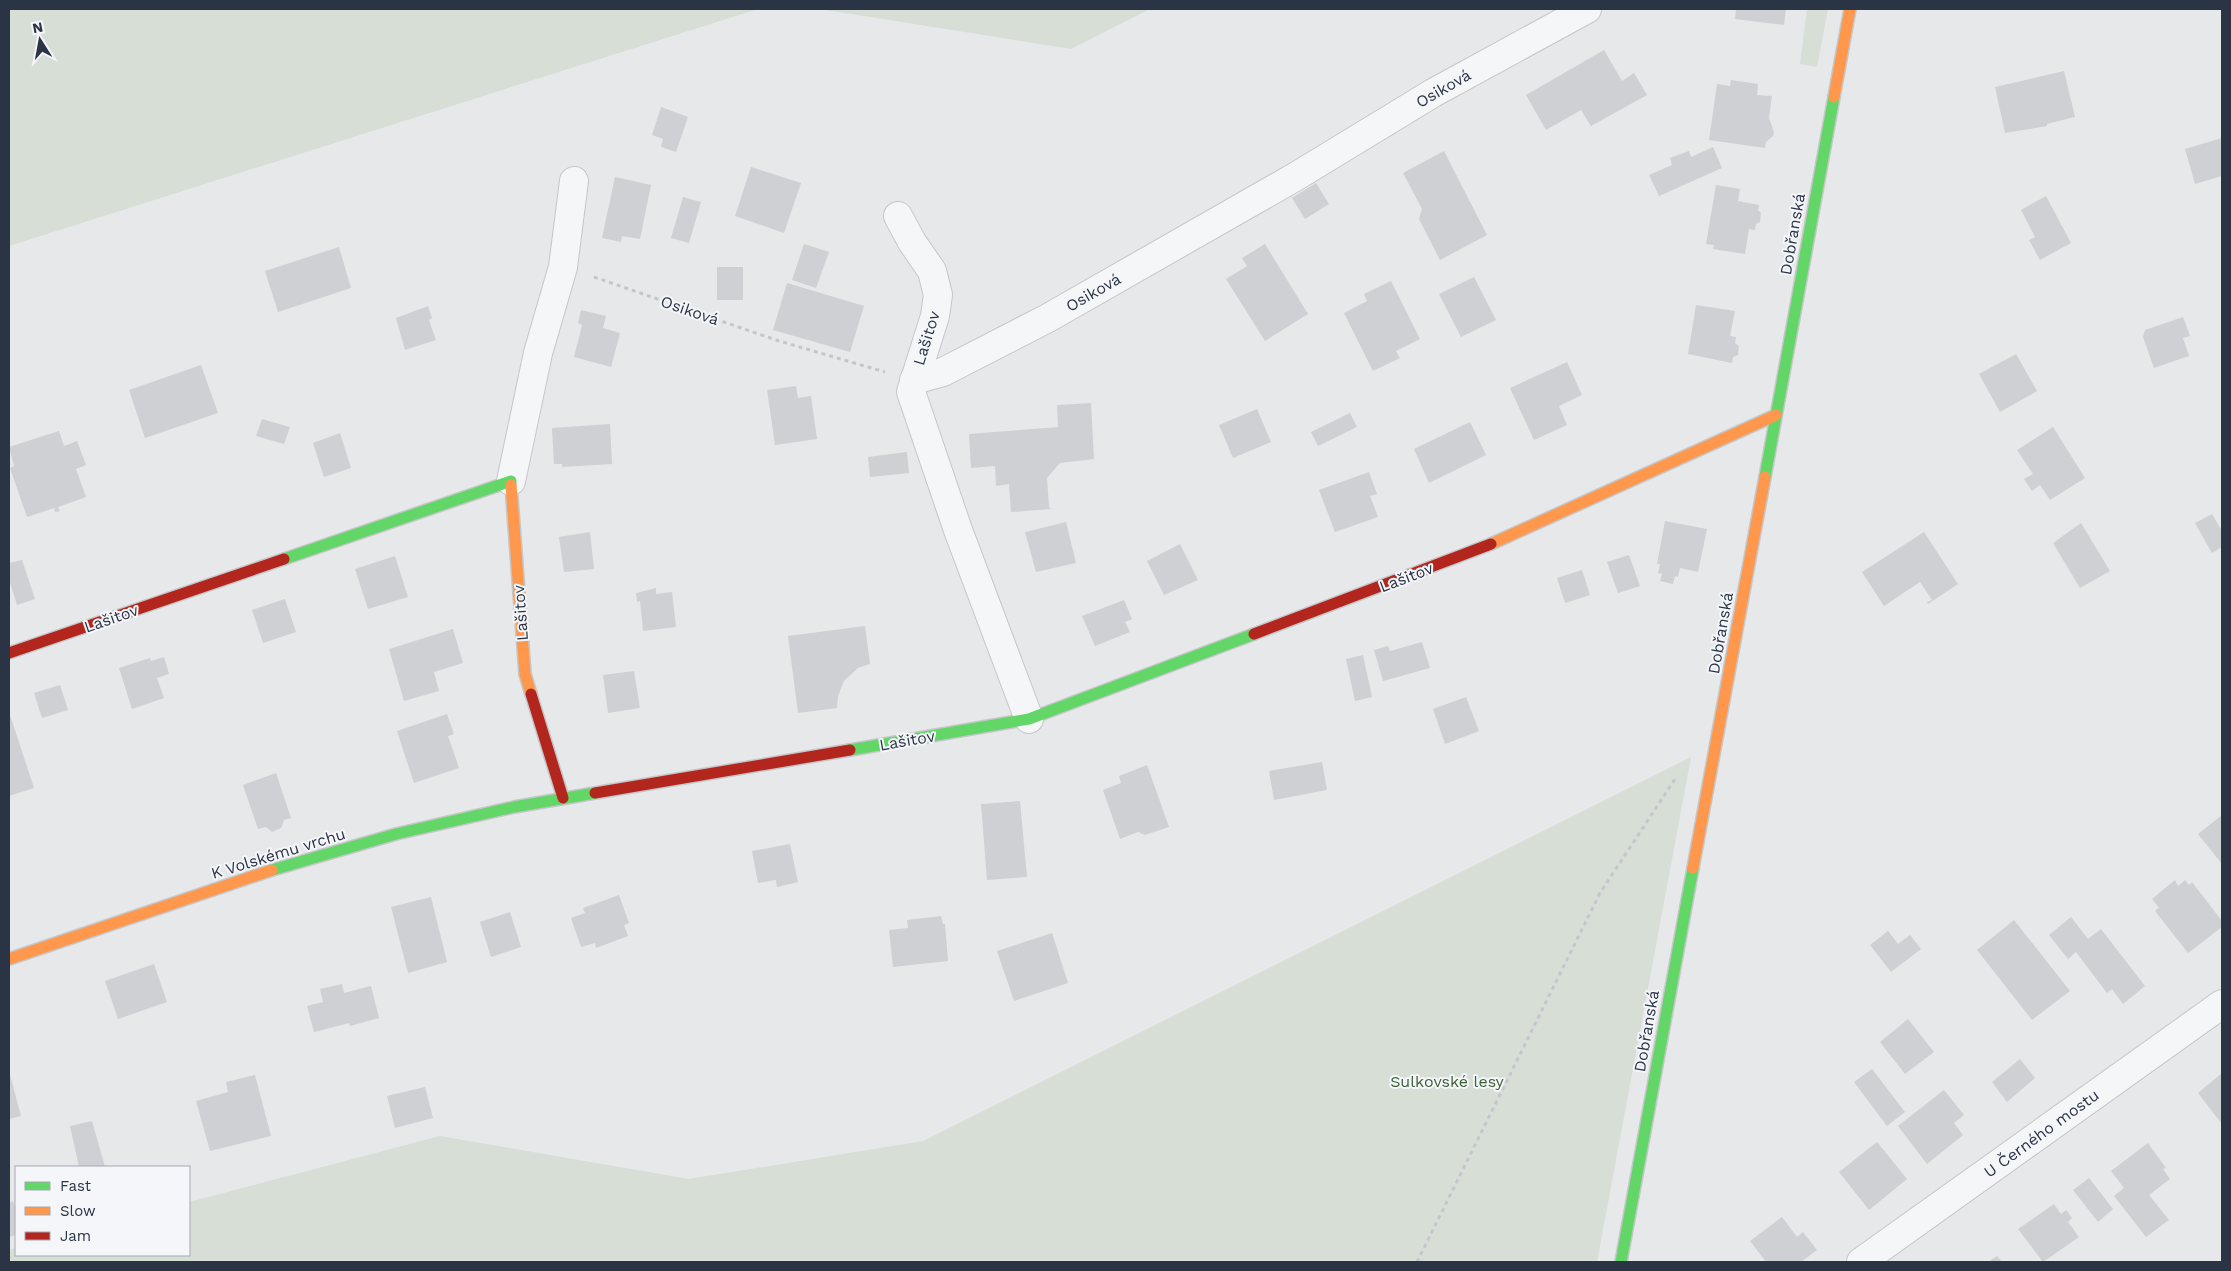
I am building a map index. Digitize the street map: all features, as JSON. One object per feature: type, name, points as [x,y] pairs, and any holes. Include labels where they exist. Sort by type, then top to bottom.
[{"type":"street","name":"Osiková","points":[[914,380],[943,372],[1048,318],[1295,177],[1433,93],[1587,9]]},
{"type":"street","name":"Dobřanská","points":[[1621,1262],[1850,9]]},
{"type":"street","points":[[511,481],[538,353],[563,267],[574,182]]},
{"type":"street","name":"Lašitov","points":[[898,216],[912,242],[932,271],[938,296],[935,316],[911,392],[954,521],[1029,719]]},
{"type":"street","name":"Lašitov","points":[[9,653],[511,481],[525,674],[563,798],[1029,719],[1482,548],[1776,415]]},
{"type":"street","name":"K Volskému vrchu","points":[[9,959],[249,877],[387,837],[514,806],[563,798]]},
{"type":"street","name":"U Černého mostu","points":[[1861,1262],[2222,1004]]},
{"type":"path","name":"Osiková","points":[[563,267],[776,340],[914,380]]},
{"type":"path","points":[[1416,1262],[1600,893],[1680,773]]},
{"type":"green space","points":[[9,9],[758,9],[9,246]]},
{"type":"green space","points":[[820,9],[1150,9],[1071,49]]},
{"type":"green space","points":[[1807,9],[1828,9],[1817,67],[1800,64]]},
{"type":"green space","name":"Sulkovské lesy","points":[[1691,757],[1597,1262],[9,1262],[9,1250],[15,1248],[15,1256],[190,1256],[190,1202],[440,1136],[689,1179],[923,1141]]},
{"type":"building","points":[[1736,9],[1786,9],[1784,25],[1735,19]]},
{"type":"building","points":[[1604,50],[1622,81],[1634,73],[1647,95],[1591,126],[1581,110],[1546,130],[1526,95]]},
{"type":"building","points":[[2064,71],[2075,117],[2047,124],[2047,126],[2005,133],[1995,87]]},
{"type":"building","points":[[1731,80],[1758,84],[1757,95],[1772,96],[1769,118],[1774,132],[1773,136],[1766,142],[1765,148],[1709,140],[1717,84],[1730,86]]},
{"type":"building","points":[[661,107],[688,117],[676,152],[661,147],[663,139],[652,135]]},
{"type":"building","points":[[2222,138],[2222,176],[2195,184],[2185,149]]},
{"type":"building","points":[[1713,147],[1722,168],[1659,196],[1649,175],[1672,165],[1670,158],[1689,151],[1691,157]]},
{"type":"building","points":[[1444,151],[1487,235],[1440,260],[1419,219],[1422,209],[1403,173]]},
{"type":"building","points":[[751,167],[801,183],[784,233],[735,216]]},
{"type":"building","points":[[615,177],[651,185],[640,239],[622,236],[621,242],[602,238]]},
{"type":"building","points":[[1316,183],[1329,204],[1305,219],[1292,198]]},
{"type":"building","points":[[1716,185],[1740,189],[1738,201],[1759,205],[1758,210],[1761,213],[1760,222],[1756,224],[1755,230],[1749,229],[1745,254],[1713,249],[1714,245],[1706,244]]},
{"type":"building","points":[[2046,196],[2071,243],[2040,260],[2029,240],[2035,237],[2021,210]]},
{"type":"building","points":[[683,197],[701,202],[689,243],[671,238]]},
{"type":"building","points":[[804,244],[829,252],[816,288],[792,280]]},
{"type":"building","points":[[1265,244],[1308,314],[1265,341],[1226,279],[1247,266],[1242,258]]},
{"type":"building","points":[[339,247],[351,288],[278,312],[265,271]]},
{"type":"building","points":[[717,267],[743,267],[743,300],[717,300]]},
{"type":"building","points":[[1474,277],[1496,320],[1461,337],[1439,294]]},
{"type":"building","points":[[1391,281],[1420,339],[1396,351],[1400,358],[1373,371],[1344,313],[1367,301],[1364,294]]},
{"type":"building","points":[[787,283],[864,306],[850,352],[773,330]]},
{"type":"building","points":[[1696,305],[1735,311],[1730,336],[1736,337],[1735,343],[1739,346],[1738,355],[1733,357],[1732,363],[1688,354]]},
{"type":"building","points":[[428,306],[432,318],[429,320],[436,340],[405,350],[396,318]]},
{"type":"building","points":[[581,310],[606,316],[603,328],[620,333],[611,367],[574,357],[582,325],[578,323]]},
{"type":"building","points":[[2183,317],[2190,336],[2183,338],[2189,356],[2154,368],[2143,337],[2145,330]]},
{"type":"building","points":[[2016,354],[2037,391],[2000,412],[1979,374]]},
{"type":"building","points":[[1567,362],[1582,395],[1559,406],[1567,425],[1534,440],[1510,388]]},
{"type":"building","points":[[201,365],[218,413],[145,438],[129,390]]},
{"type":"building","points":[[796,386],[798,398],[811,396],[817,439],[775,445],[767,390]]},
{"type":"building","points":[[1091,403],[1094,459],[1060,463],[1047,478],[1049,507],[1051,509],[1011,512],[1009,484],[996,486],[995,466],[971,468],[969,434],[1058,427],[1057,405]]},
{"type":"building","points":[[1257,409],[1271,442],[1233,458],[1219,425]]},
{"type":"building","points":[[1350,413],[1357,427],[1318,446],[1311,432]]},
{"type":"building","points":[[262,419],[290,427],[284,444],[256,436]]},
{"type":"building","points":[[1470,422],[1486,455],[1429,483],[1414,449]]},
{"type":"building","points":[[610,424],[612,464],[562,467],[562,464],[554,464],[552,428]]},
{"type":"building","points":[[2053,427],[2085,478],[2050,500],[2040,485],[2032,491],[2024,479],[2033,474],[2017,450]]},
{"type":"building","points":[[59,431],[64,446],[77,441],[86,465],[76,469],[86,497],[58,507],[60,511],[55,512],[54,508],[27,517],[10,468],[14,466],[9,447]]},
{"type":"building","points":[[340,433],[351,468],[324,477],[313,443]]},
{"type":"building","points":[[907,452],[909,473],[870,477],[868,457]]},
{"type":"building","points":[[1369,472],[1377,494],[1370,496],[1378,517],[1335,532],[1319,490]]},
{"type":"building","points":[[2212,514],[2222,531],[2222,547],[2212,553],[2195,523]]},
{"type":"building","points":[[1665,521],[1707,529],[1698,572],[1680,568],[1678,577],[1675,576],[1673,584],[1660,581],[1662,574],[1658,573],[1660,564],[1657,564]]},
{"type":"building","points":[[1066,522],[1076,563],[1036,572],[1025,532]]},
{"type":"building","points":[[2081,523],[2110,571],[2080,588],[2053,543]]},
{"type":"building","points":[[590,532],[594,569],[564,572],[559,537]]},
{"type":"building","points":[[1924,532],[1958,584],[1928,604],[1927,602],[1932,600],[1920,582],[1884,606],[1862,572]]},
{"type":"building","points":[[1180,544],[1198,580],[1164,595],[1147,561]]},
{"type":"building","points":[[1629,555],[1640,586],[1618,593],[1607,562]]},
{"type":"building","points":[[395,556],[408,597],[368,609],[355,569]]},
{"type":"building","points":[[22,560],[35,599],[17,605],[9,579],[9,563]]},
{"type":"building","points":[[1582,570],[1590,595],[1565,603],[1557,578]]},
{"type":"building","points":[[656,588],[656,594],[672,592],[676,627],[643,631],[640,601],[637,602],[636,593]]},
{"type":"building","points":[[285,599],[296,632],[263,643],[252,610]]},
{"type":"building","points":[[1124,600],[1132,619],[1125,622],[1130,632],[1095,646],[1082,616]]},
{"type":"building","points":[[865,626],[870,664],[858,668],[844,681],[838,696],[837,708],[798,713],[788,636]]},
{"type":"building","points":[[453,629],[463,663],[434,672],[439,691],[404,701],[389,649]]},
{"type":"building","points":[[1422,642],[1430,668],[1383,681],[1374,650],[1388,646],[1390,651]]},
{"type":"building","points":[[1363,655],[1372,697],[1355,701],[1346,659]]},
{"type":"building","points":[[164,657],[169,674],[157,678],[164,698],[132,709],[119,668],[150,658],[151,661]]},
{"type":"building","points":[[634,671],[640,708],[608,713],[603,675]]},
{"type":"building","points":[[60,685],[68,710],[42,718],[34,693]]},
{"type":"building","points":[[1466,697],[1479,731],[1445,744],[1433,709]]},
{"type":"building","points":[[9,712],[34,788],[9,796]]},
{"type":"building","points":[[447,714],[454,734],[448,736],[459,768],[414,783],[397,731]]},
{"type":"building","points":[[1322,762],[1327,790],[1274,800],[1269,771]]},
{"type":"building","points":[[1147,765],[1169,827],[1145,835],[1138,832],[1120,839],[1103,790],[1121,783],[1119,776]]},
{"type":"building","points":[[276,773],[291,818],[284,820],[281,828],[272,832],[266,827],[258,829],[243,785]]},
{"type":"building","points":[[1020,801],[1027,877],[987,880],[981,804]]},
{"type":"building","points":[[2222,815],[2222,864],[2198,834]]},
{"type":"building","points":[[790,844],[798,882],[777,887],[776,880],[758,883],[752,851]]},
{"type":"building","points":[[2175,880],[2178,886],[2185,880],[2189,885],[2192,882],[2222,921],[2222,927],[2188,953],[2155,911],[2159,908],[2152,899]]},
{"type":"building","points":[[619,895],[629,923],[624,925],[628,936],[596,948],[595,943],[581,947],[571,918],[585,913],[583,908]]},
{"type":"building","points":[[431,897],[447,962],[408,973],[391,907]]},
{"type":"building","points":[[510,912],[521,947],[491,957],[480,922]]},
{"type":"building","points":[[941,916],[943,924],[945,924],[948,961],[893,967],[889,930],[908,928],[907,920]]},
{"type":"building","points":[[2071,917],[2088,939],[2101,929],[2145,986],[2123,1004],[2112,989],[2107,993],[2076,952],[2068,959],[2049,935]]},
{"type":"building","points":[[2014,920],[2070,991],[2032,1020],[1977,950]]},
{"type":"building","points":[[1888,931],[1898,944],[1910,935],[1921,949],[1891,972],[1870,945]]},
{"type":"building","points":[[1052,933],[1068,983],[1014,1001],[997,951]]},
{"type":"building","points":[[154,964],[167,1002],[118,1019],[105,981]]},
{"type":"building","points":[[342,984],[344,993],[371,986],[379,1018],[350,1026],[349,1023],[314,1032],[307,1006],[323,1002],[320,989]]},
{"type":"building","points":[[1908,1019],[1934,1052],[1905,1074],[1880,1042]]},
{"type":"building","points":[[2020,1059],[2035,1078],[2007,1102],[1992,1082]]},
{"type":"building","points":[[1872,1069],[1905,1112],[1887,1126],[1854,1082]]},
{"type":"building","points":[[9,1071],[21,1116],[9,1119]]},
{"type":"building","points":[[2222,1073],[2222,1124],[2198,1093]]},
{"type":"building","points":[[255,1075],[271,1136],[210,1151],[196,1101],[228,1092],[226,1082]]},
{"type":"building","points":[[425,1087],[433,1118],[395,1128],[387,1096]]},
{"type":"building","points":[[1944,1090],[1964,1115],[1954,1123],[1963,1135],[1927,1164],[1898,1126]]},
{"type":"building","points":[[92,1121],[105,1166],[79,1166],[70,1126]]},
{"type":"building","points":[[1877,1142],[1907,1179],[1869,1210],[1839,1172]]},
{"type":"building","points":[[2148,1143],[2166,1168],[2163,1169],[2170,1179],[2149,1195],[2169,1220],[2146,1237],[2114,1196],[2124,1188],[2111,1171]]},
{"type":"building","points":[[2089,1178],[2113,1209],[2098,1222],[2073,1190]]},
{"type":"building","points":[[13,1201],[15,1208],[15,1235],[9,1237],[9,1203]]},
{"type":"building","points":[[2054,1204],[2061,1214],[2066,1210],[2072,1218],[2068,1222],[2079,1237],[2043,1262],[2018,1229]]},
{"type":"building","points":[[1782,1217],[1797,1237],[1803,1232],[1817,1250],[1801,1262],[1766,1262],[1750,1241]]},
{"type":"building","points":[[1997,1256],[2002,1262],[1988,1262]]},
{"type":"traffic: fast","points":[[1765,477],[1834,97]]},
{"type":"traffic: fast","points":[[284,559],[511,481],[511,485]]},
{"type":"traffic: fast","points":[[850,750],[1029,719],[1254,634]]},
{"type":"traffic: fast","points":[[272,870],[396,834],[514,807],[595,793]]},
{"type":"traffic: fast","points":[[1621,1262],[1693,868]]},
{"type":"traffic: slow","points":[[1834,97],[1850,9]]},
{"type":"traffic: slow","points":[[1491,544],[1776,415]]},
{"type":"traffic: slow","points":[[1693,868],[1765,477]]},
{"type":"traffic: slow","points":[[511,485],[525,674],[531,694]]},
{"type":"traffic: slow","points":[[9,959],[272,870]]},
{"type":"traffic: jam","points":[[1254,634],[1491,544]]},
{"type":"traffic: jam","points":[[9,653],[284,559]]},
{"type":"traffic: jam","points":[[531,694],[563,798]]},
{"type":"traffic: jam","points":[[595,793],[850,750]]}]
